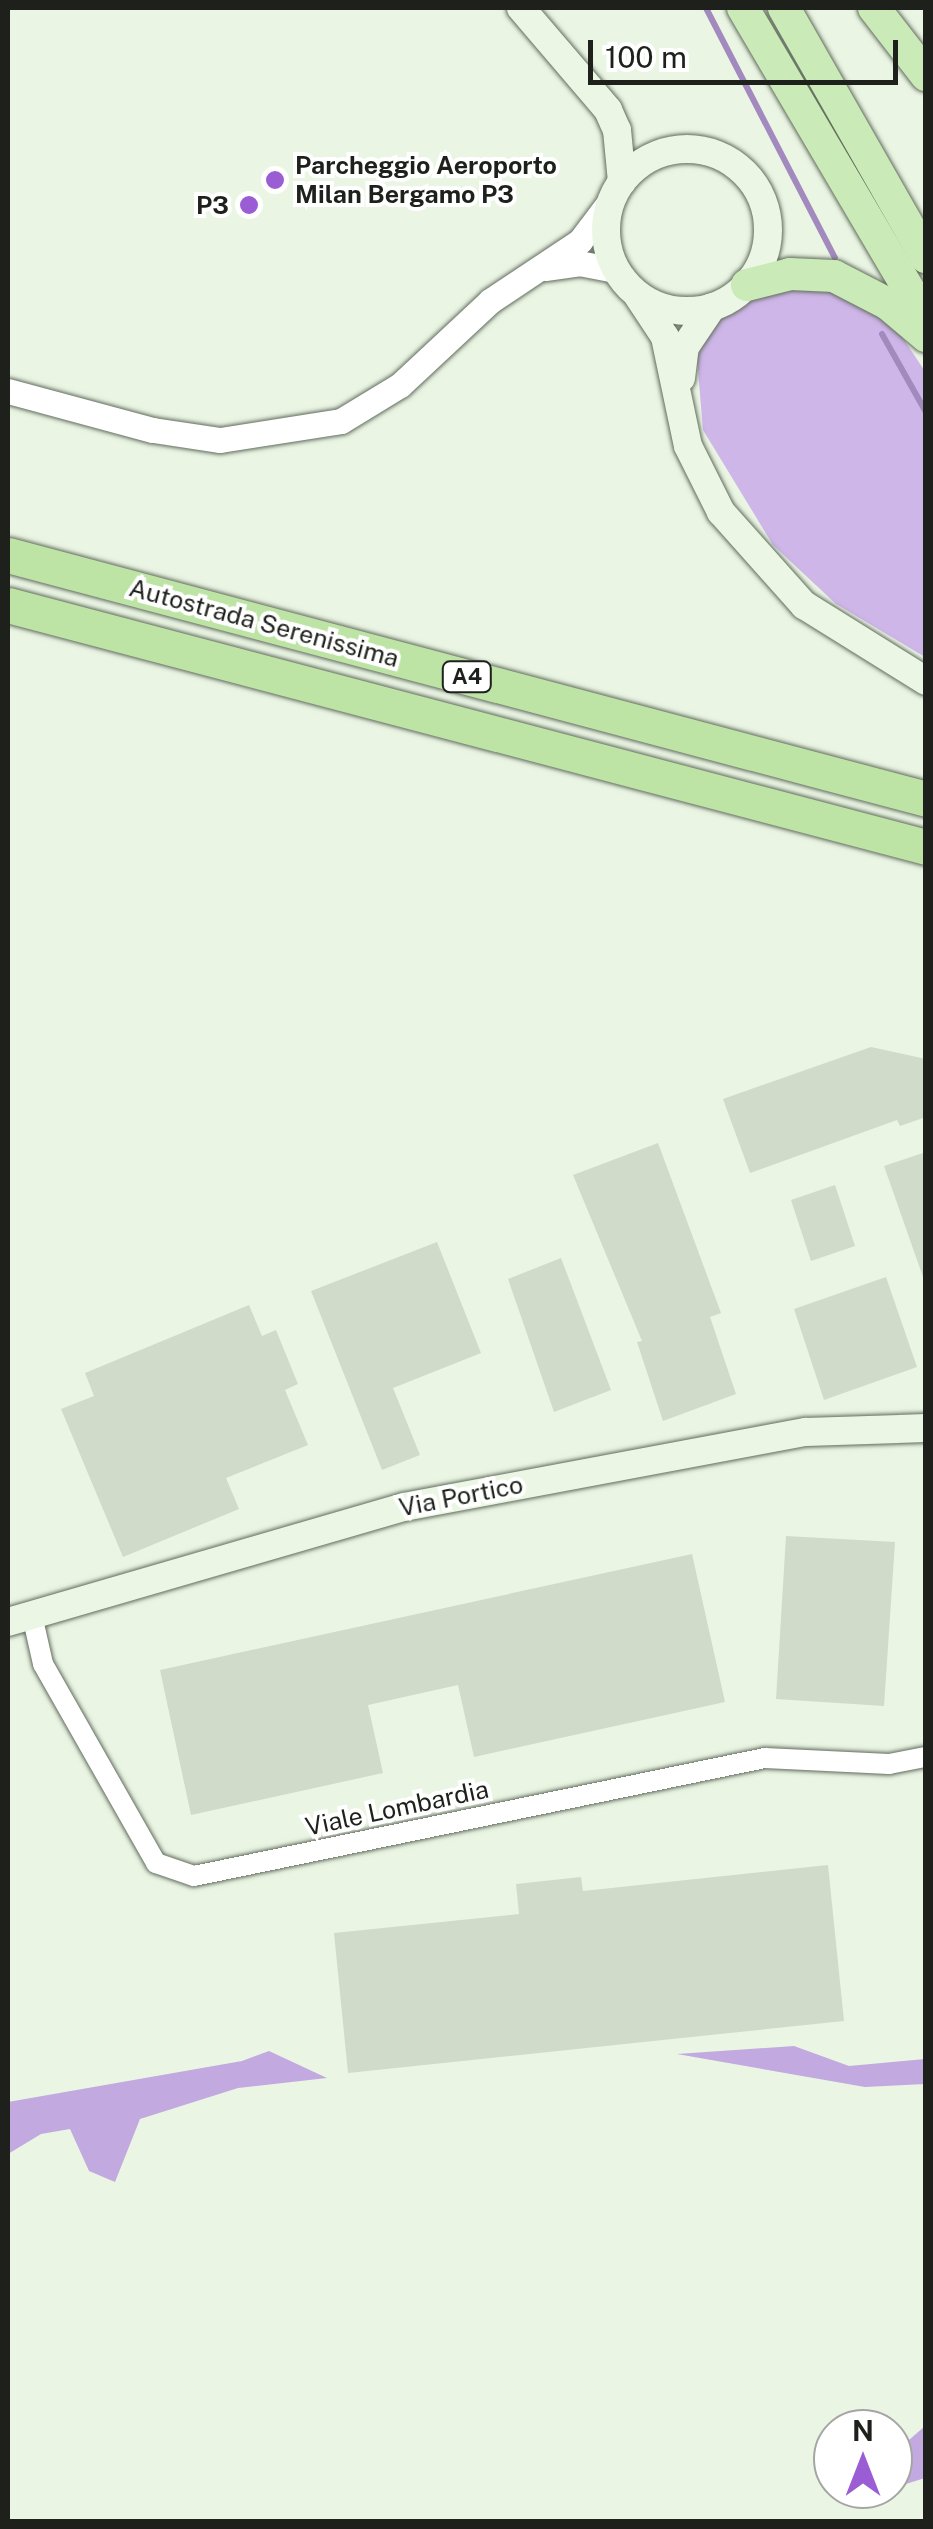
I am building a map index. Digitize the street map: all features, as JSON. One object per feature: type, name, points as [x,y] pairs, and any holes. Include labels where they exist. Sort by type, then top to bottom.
[{"type":"highway","points":[[743,8],[926,319]]},
{"type":"highway","points":[[784,8],[926,256]]},
{"type":"highway","points":[[874,8],[926,75]]},
{"type":"highway","points":[[747,284],[790,274],[834,276],[888,304],[926,336]]},
{"type":"highway","name":"Autostrada Serenissima","points":[[8,556],[926,799]]},
{"type":"highway","name":"Autostrada Serenissima","points":[[8,605],[926,847]]},
{"type":"main road","points":[[521,8],[608,110],[618,130],[618,189],[607,241],[616,270],[665,336],[680,389]]},
{"type":"main road","points":[[618,189],[670,151],[708,152],[742,171],[768,221],[763,260],[747,284],[712,307],[685,346],[680,389],[682,422],[700,473],[721,512],[758,556],[841,633],[926,681]]},
{"type":"main road","points":[[636,293],[673,310],[712,307]]},
{"type":"main road","name":"Via Portico","points":[[20,1618],[404,1506],[806,1432],[926,1428]]},
{"type":"street","points":[[8,391],[189,437],[252,439],[313,430],[391,392],[490,301],[588,233],[618,189]]},
{"type":"street","points":[[540,269],[579,263],[616,270]]},
{"type":"street","name":"Viale Lombardia","points":[[20,1618],[156,1863],[194,1876],[764,1758],[889,1764],[926,1756]]},
{"type":"shaded area","points":[[810,282],[891,320],[926,373],[925,657],[836,604],[773,545],[703,430],[697,359],[710,324],[766,287]]},
{"type":"shaded area","points":[[794,2046],[849,2066],[925,2059],[925,2084],[865,2087],[677,2054]]},
{"type":"shaded area","points":[[269,2051],[327,2078],[238,2088],[140,2119],[115,2182],[89,2171],[70,2129],[41,2134],[8,2154],[8,2102],[242,2061]]},
{"type":"shaded area","points":[[925,2426],[925,2478],[913,2482],[913,2436]]},
{"type":"building","points":[[871,1047],[926,1059],[926,1117],[900,1126],[897,1120],[750,1173],[723,1099]]},
{"type":"building","points":[[658,1143],[721,1313],[710,1317],[736,1394],[663,1421],[637,1342],[642,1341],[573,1175]]},
{"type":"building","points":[[926,1152],[926,1276],[923,1277],[884,1166]]},
{"type":"building","points":[[835,1185],[855,1246],[811,1261],[791,1200]]},
{"type":"building","points":[[437,1242],[481,1353],[393,1388],[420,1455],[382,1470],[311,1291]]},
{"type":"building","points":[[561,1258],[611,1390],[554,1412],[508,1279]]},
{"type":"building","points":[[886,1277],[917,1367],[824,1400],[794,1309]]},
{"type":"building","points":[[249,1305],[262,1336],[276,1330],[298,1384],[285,1390],[308,1445],[226,1478],[239,1509],[123,1557],[61,1409],[94,1396],[85,1373]]},
{"type":"building","points":[[786,1536],[895,1542],[884,1706],[776,1699]]},
{"type":"building","points":[[692,1554],[725,1702],[474,1757],[458,1685],[368,1705],[383,1773],[191,1815],[160,1670]]},
{"type":"building","points":[[828,1865],[844,2021],[348,2073],[334,1933],[519,1914],[516,1884],[581,1877],[583,1891]]},
{"type":"waterway","points":[[706,8],[835,258]]},
{"type":"waterway","points":[[882,334],[926,412]]},
{"type":"place","name":"Parcheggio Aeroporto Milan Bergamo P3","points":[[275,180]]},
{"type":"place","name":"P3","points":[[249,205]]}]
